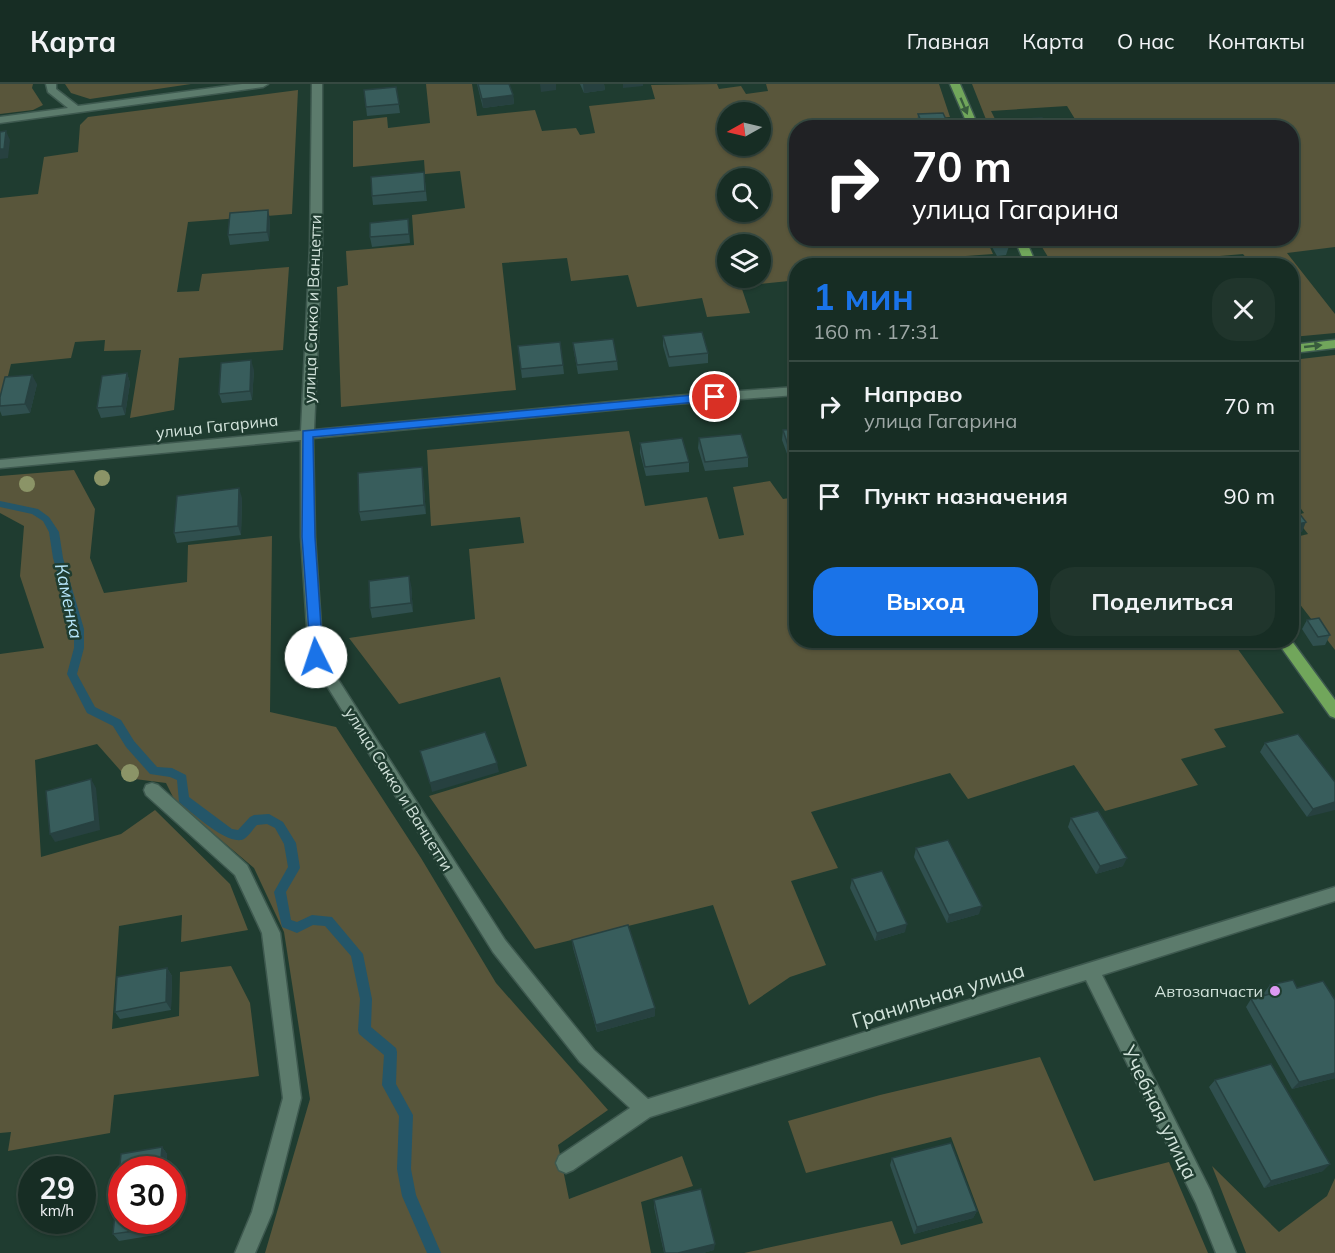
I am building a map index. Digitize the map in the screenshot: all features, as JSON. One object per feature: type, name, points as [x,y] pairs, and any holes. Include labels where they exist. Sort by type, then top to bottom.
[{"type":"main road","points":[[955,84],[971,120]]},
{"type":"main road","points":[[1299,347],[1335,344]]},
{"type":"main road","points":[[1289,648],[1335,712]]},
{"type":"street","points":[[51,84],[51,90],[61,100],[77,110]]},
{"type":"street","points":[[0,120],[263,84]]},
{"type":"street","name":"улица Сакко и Ванцетти","points":[[317,84],[316,246],[307,434],[308,537],[316,657],[499,946],[587,1056],[645,1108]]},
{"type":"street","name":"улица Гагарина","points":[[0,464],[307,434],[789,392]]},
{"type":"street","points":[[152,790],[242,870],[271,933],[292,1098],[262,1213],[245,1253]]},
{"type":"street","name":"Гранильная улица","points":[[566,1163],[645,1108],[1091,972],[1335,894]]},
{"type":"street","name":"Учебная улица","points":[[1091,972],[1203,1197],[1226,1253]]},
{"type":"shaded area","points":[[0,84],[33,84],[32,88],[43,105],[33,110],[0,114]]},
{"type":"shaded area","points":[[65,84],[191,84],[90,99],[71,93]]},
{"type":"shaded area","points":[[426,84],[472,84],[477,116],[535,110],[542,131],[576,128],[580,135],[595,133],[589,106],[655,99],[651,85],[717,84],[719,89],[741,86],[746,94],[768,91],[766,84],[939,84],[950,117],[910,120],[789,120],[789,246],[989,246],[993,254],[966,256],[967,258],[789,258],[789,281],[771,283],[771,234],[717,234],[717,288],[742,288],[750,313],[707,317],[702,298],[637,307],[628,275],[571,281],[567,258],[502,263],[516,390],[341,407],[337,287],[348,285],[346,251],[414,245],[412,215],[465,208],[460,171],[425,174],[424,160],[353,167],[353,121],[387,117],[388,128],[430,123]]},
{"type":"shaded area","points":[[972,84],[1335,84],[1335,247],[1287,253],[1291,258],[1246,258],[1243,254],[1220,256],[1221,258],[1049,258],[1041,246],[1299,246],[1299,120],[1076,120],[1067,106],[991,111],[996,120],[986,120]]},
{"type":"shaded area","points":[[298,90],[292,214],[188,222],[177,292],[199,291],[202,274],[289,267],[283,350],[179,358],[174,410],[130,418],[141,350],[104,351],[105,340],[75,342],[71,358],[11,364],[0,408],[0,198],[38,194],[44,157],[78,152],[80,125],[88,117]]},
{"type":"shaded area","points":[[1299,268],[1335,314],[1335,333],[1299,336]]},
{"type":"shaded area","points":[[1335,355],[1335,650],[1299,603],[1299,536],[1308,534],[1299,522],[1299,514],[1304,513],[1299,506],[1299,359]]},
{"type":"shaded area","points":[[629,431],[645,506],[707,497],[719,539],[744,535],[733,487],[770,481],[783,499],[789,498],[789,648],[1237,648],[1284,713],[1214,729],[1226,747],[1181,759],[1198,785],[1105,811],[1074,765],[968,799],[950,773],[811,812],[838,868],[791,881],[826,965],[790,977],[749,1005],[713,905],[535,949],[429,796],[527,766],[500,677],[399,704],[349,638],[475,619],[469,549],[524,543],[520,517],[431,526],[427,450]]},
{"type":"shaded area","points":[[74,470],[95,509],[90,558],[104,593],[187,582],[188,545],[272,536],[270,712],[336,727],[421,858],[496,983],[608,1110],[558,1145],[569,1199],[682,1156],[693,1186],[641,1202],[651,1253],[265,1253],[310,1099],[284,932],[254,868],[175,801],[166,783],[127,778],[97,744],[35,760],[41,857],[121,834],[155,810],[230,884],[248,930],[181,942],[182,915],[119,926],[112,1029],[179,1016],[180,972],[231,966],[250,1003],[259,1076],[114,1095],[110,1133],[8,1151],[11,1132],[0,1133],[0,654],[44,648],[20,576],[24,526],[0,513],[0,476]]},
{"type":"shaded area","points":[[1040,1057],[1094,1181],[1169,1162],[1208,1253],[744,1253],[892,1221],[901,1245],[983,1223],[951,1137],[806,1173],[788,1121],[880,1095]]},
{"type":"shaded area","points":[[1212,1166],[1279,1232],[1327,1196],[1335,1178],[1335,1253],[1246,1253]]},
{"type":"building","points":[[478,84],[509,84],[513,95],[482,99]]},
{"type":"building","points":[[396,87],[399,104],[366,107],[364,90]]},
{"type":"building","points":[[943,113],[946,120],[921,120],[918,114]]},
{"type":"building","points":[[1042,118],[1043,120],[1005,120]]},
{"type":"building","points":[[6,131],[4,149],[0,149],[0,132]]},
{"type":"building","points":[[424,172],[425,191],[372,196],[371,177]]},
{"type":"building","points":[[268,210],[267,232],[228,235],[230,213]]},
{"type":"building","points":[[408,219],[409,234],[370,237],[370,223]]},
{"type":"building","points":[[702,332],[708,353],[669,357],[663,336]]},
{"type":"building","points":[[613,339],[617,361],[577,365],[573,343]]},
{"type":"building","points":[[560,342],[563,365],[521,369],[518,346]]},
{"type":"building","points":[[251,360],[250,391],[219,394],[221,363]]},
{"type":"building","points":[[127,373],[122,406],[97,408],[102,376]]},
{"type":"building","points":[[32,375],[25,404],[0,406],[5,377]]},
{"type":"building","points":[[783,430],[789,430],[789,449]]},
{"type":"building","points":[[741,434],[748,457],[705,462],[699,438]]},
{"type":"building","points":[[682,438],[689,462],[645,467],[640,443]]},
{"type":"building","points":[[422,467],[424,505],[359,512],[358,473]]},
{"type":"building","points":[[239,488],[238,526],[174,533],[177,496]]},
{"type":"building","points":[[1299,513],[1306,522],[1299,524]]},
{"type":"building","points":[[409,576],[411,603],[370,608],[369,581]]},
{"type":"building","points":[[1319,618],[1330,635],[1318,637],[1307,620]]},
{"type":"building","points":[[485,732],[497,763],[430,783],[420,751]]},
{"type":"building","points":[[1298,734],[1335,782],[1335,802],[1313,809],[1265,743]]},
{"type":"building","points":[[91,779],[95,821],[50,834],[46,791]]},
{"type":"building","points":[[1098,811],[1127,858],[1100,866],[1071,818]]},
{"type":"building","points":[[948,840],[982,906],[949,915],[916,848]]},
{"type":"building","points":[[882,871],[907,924],[877,933],[852,879]]},
{"type":"building","points":[[628,925],[655,1008],[596,1025],[572,940]]},
{"type":"building","points":[[167,968],[166,1002],[115,1012],[117,977]]},
{"type":"building","points":[[1293,980],[1297,988],[1323,981],[1335,1000],[1335,1073],[1299,1082],[1251,999],[1274,993],[1270,985]]},
{"type":"building","points":[[1271,1064],[1330,1164],[1271,1181],[1215,1080]]},
{"type":"building","points":[[951,1143],[977,1211],[917,1227],[892,1158]]},
{"type":"building","points":[[162,1147],[161,1156],[121,1156],[121,1154]]},
{"type":"building","points":[[701,1189],[715,1244],[678,1253],[665,1253],[654,1200]]},
{"type":"waterway","name":"Каменка","points":[[0,504],[35,511],[46,519],[54,532],[58,558],[79,629],[79,648],[72,674],[91,710],[117,723],[130,744],[154,771],[172,773],[182,778],[183,799],[230,834],[241,835],[254,820],[269,819],[279,825],[290,843],[294,868],[280,892],[286,923],[297,928],[312,920],[328,921],[357,954],[366,999],[364,1030],[391,1052],[389,1085],[406,1115],[404,1169],[409,1196],[434,1253]]},
{"type":"place","name":"Автозапчасти","points":[[1275,991]]},
{"type":"route","points":[[316,657],[308,537],[307,434],[715,397]]}]
